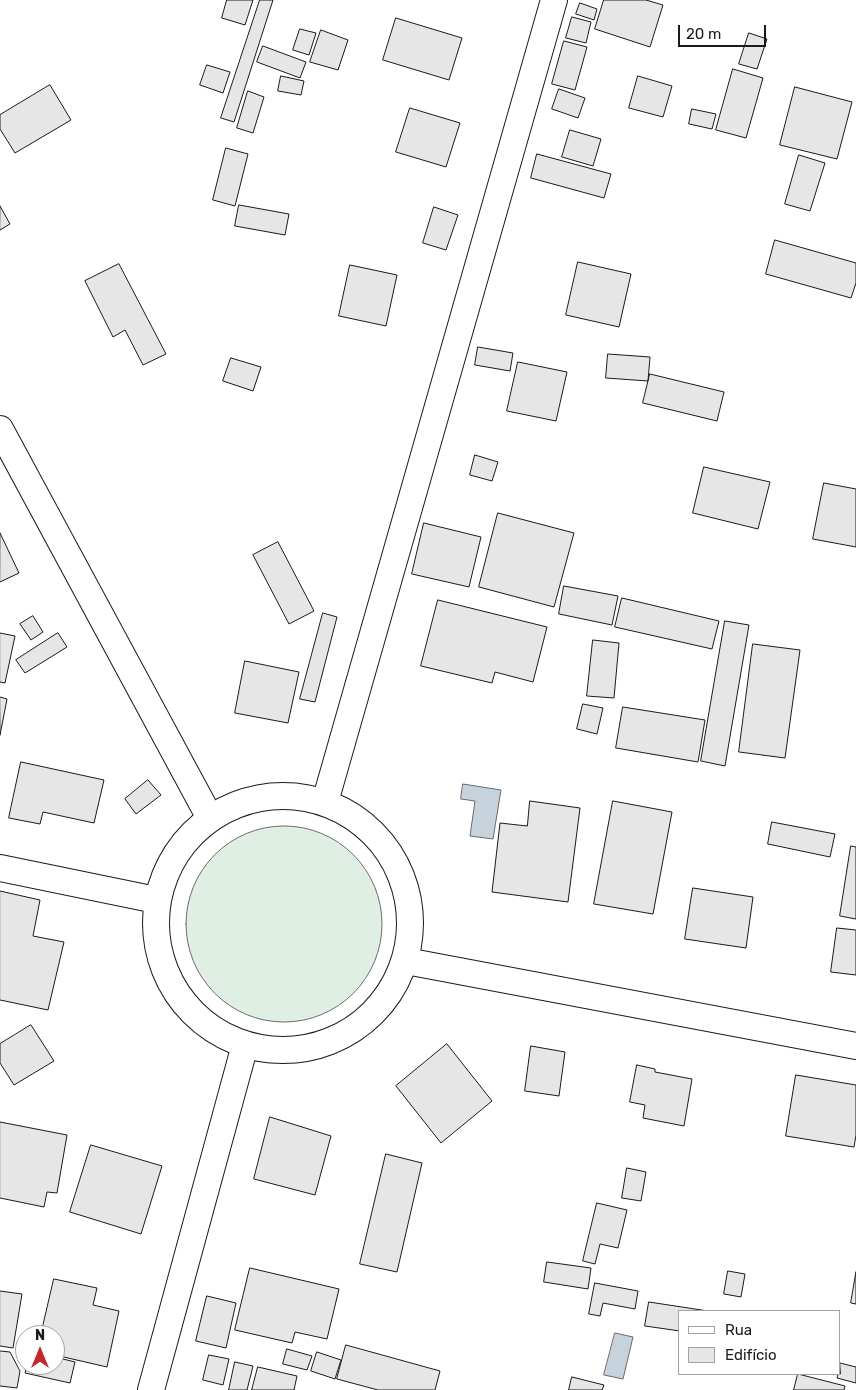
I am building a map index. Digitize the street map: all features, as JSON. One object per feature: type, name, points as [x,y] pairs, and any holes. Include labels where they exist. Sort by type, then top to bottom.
[{"type":"street","points":[[325,802],[554,0]]},
{"type":"street","points":[[0,429],[210,818]]},
{"type":"street","points":[[286,795],[325,802],[368,826],[398,865],[411,912],[406,961],[382,1004],[343,1036],[295,1050],[245,1045],[204,1023],[173,989],[156,946],[156,900],[166,868],[185,840],[210,818],[246,800],[286,795]]},
{"type":"street","points":[[0,868],[156,900]]},
{"type":"street","points":[[406,961],[856,1046]]},
{"type":"street","points":[[151,1390],[245,1045]]},
{"type":"green space","points":[[274,826],[294,826],[322,833],[339,842],[354,854],[366,869],[375,886],[382,914],[382,934],[375,962],[366,979],[354,994],[339,1006],[322,1015],[294,1022],[274,1022],[246,1015],[229,1006],[214,994],[202,979],[193,962],[186,934],[186,914],[193,886],[202,869],[214,854],[229,842],[246,833]]},
{"type":"shaded area","points":[[463,784],[501,790],[493,839],[470,836],[475,801],[461,799]]},
{"type":"shaded area","points":[[615,1333],[633,1337],[623,1379],[604,1375]]},
{"type":"building","points":[[227,0],[253,0],[245,25],[222,18]]},
{"type":"building","points":[[260,0],[273,0],[234,122],[221,118]]},
{"type":"building","points":[[604,0],[646,0],[663,5],[650,47],[595,29]]},
{"type":"building","points":[[580,3],[597,9],[594,20],[576,14]]},
{"type":"building","points":[[572,17],[591,22],[586,43],[566,38]]},
{"type":"building","points":[[396,18],[462,38],[449,80],[383,60]]},
{"type":"building","points":[[300,29],[316,33],[309,55],[293,50]]},
{"type":"building","points":[[321,30],[348,40],[338,70],[310,62]]},
{"type":"building","points":[[749,33],[767,39],[757,69],[739,64]]},
{"type":"building","points":[[564,41],[587,47],[575,90],[552,84]]},
{"type":"building","points":[[263,46],[306,62],[300,78],[257,62]]},
{"type":"building","points":[[207,65],[230,72],[223,93],[200,85]]},
{"type":"building","points":[[733,69],[763,78],[746,138],[716,130]]},
{"type":"building","points":[[281,76],[304,81],[301,95],[278,91]]},
{"type":"building","points":[[638,76],[672,86],[663,117],[629,108]]},
{"type":"building","points":[[50,85],[71,120],[15,153],[0,129],[0,115]]},
{"type":"building","points":[[795,87],[852,102],[837,159],[780,145]]},
{"type":"building","points":[[559,89],[585,98],[578,118],[552,109]]},
{"type":"building","points":[[248,91],[264,97],[253,133],[237,128]]},
{"type":"building","points":[[410,108],[460,123],[446,167],[396,152]]},
{"type":"building","points":[[692,109],[716,114],[712,129],[689,124]]},
{"type":"building","points":[[570,130],[601,139],[593,166],[562,157]]},
{"type":"building","points":[[226,148],[248,154],[235,206],[213,200]]},
{"type":"building","points":[[537,154],[611,174],[604,198],[531,178]]},
{"type":"building","points":[[799,155],[825,163],[810,211],[785,204]]},
{"type":"building","points":[[239,205],[289,214],[285,235],[235,226]]},
{"type":"building","points":[[0,206],[10,224],[0,230]]},
{"type":"building","points":[[434,207],[458,215],[446,250],[423,243]]},
{"type":"building","points":[[775,240],[856,263],[856,283],[851,298],[766,274]]},
{"type":"building","points":[[578,262],[631,274],[619,327],[566,315]]},
{"type":"building","points":[[119,264],[166,354],[143,365],[125,330],[113,337],[85,281]]},
{"type":"building","points":[[350,265],[397,275],[386,326],[339,316]]},
{"type":"building","points":[[478,347],[513,353],[510,371],[475,365]]},
{"type":"building","points":[[608,354],[650,357],[648,381],[606,378]]},
{"type":"building","points":[[231,358],[261,367],[253,391],[223,381]]},
{"type":"building","points":[[518,362],[567,372],[556,421],[507,411]]},
{"type":"building","points":[[650,374],[724,392],[717,421],[643,403]]},
{"type":"building","points":[[475,455],[498,462],[492,481],[470,475]]},
{"type":"building","points":[[704,467],[770,482],[758,529],[693,513]]},
{"type":"building","points":[[824,483],[856,489],[856,547],[813,539]]},
{"type":"building","points":[[498,513],[574,533],[554,607],[479,587]]},
{"type":"building","points":[[424,523],[481,537],[469,587],[412,574]]},
{"type":"building","points":[[0,533],[19,573],[0,582]]},
{"type":"building","points":[[278,542],[314,611],[289,624],[253,555]]},
{"type":"building","points":[[564,586],[618,596],[612,625],[559,614]]},
{"type":"building","points":[[622,598],[719,621],[712,649],[615,627]]},
{"type":"building","points":[[438,600],[547,627],[533,682],[495,672],[492,683],[421,666]]},
{"type":"building","points":[[323,613],[337,617],[315,702],[300,699]]},
{"type":"building","points":[[33,616],[43,632],[31,640],[20,624]]},
{"type":"building","points":[[725,621],[749,625],[725,766],[701,761]]},
{"type":"building","points":[[0,633],[15,636],[5,683],[0,682]]},
{"type":"building","points":[[58,633],[67,647],[25,673],[16,660]]},
{"type":"building","points":[[593,640],[619,643],[614,698],[587,696]]},
{"type":"building","points":[[753,644],[800,650],[785,758],[739,752]]},
{"type":"building","points":[[245,661],[299,672],[288,723],[235,713]]},
{"type":"building","points":[[0,697],[7,699],[0,735]]},
{"type":"building","points":[[583,704],[603,708],[597,734],[577,729]]},
{"type":"building","points":[[623,707],[705,720],[698,762],[616,748]]},
{"type":"building","points":[[21,762],[104,780],[94,823],[43,812],[40,824],[9,818]]},
{"type":"building","points":[[148,780],[161,795],[136,814],[125,799]]},
{"type":"building","points":[[530,801],[580,808],[568,902],[492,892],[500,823],[527,826]]},
{"type":"building","points":[[613,801],[672,812],[653,914],[594,904]]},
{"type":"building","points":[[772,822],[835,834],[830,857],[768,844]]},
{"type":"building","points":[[851,846],[856,847],[856,919],[840,916]]},
{"type":"building","points":[[693,888],[753,897],[746,948],[685,939]]},
{"type":"building","points":[[0,891],[40,900],[33,936],[64,942],[48,1010],[0,1000]]},
{"type":"building","points":[[837,928],[856,930],[856,975],[831,972]]},
{"type":"building","points":[[31,1025],[54,1061],[14,1085],[0,1063],[0,1044]]},
{"type":"building","points":[[447,1044],[492,1101],[441,1143],[396,1086]]},
{"type":"building","points":[[531,1046],[565,1052],[559,1096],[525,1091]]},
{"type":"building","points":[[637,1065],[655,1069],[655,1072],[692,1079],[684,1126],[643,1118],[645,1105],[630,1102]]},
{"type":"building","points":[[796,1075],[856,1085],[856,1135],[854,1147],[786,1136]]},
{"type":"building","points":[[270,1117],[331,1136],[315,1195],[254,1179]]},
{"type":"building","points":[[0,1122],[67,1135],[57,1193],[47,1192],[44,1207],[0,1198]]},
{"type":"building","points":[[91,1145],[162,1166],[141,1234],[70,1212]]},
{"type":"building","points":[[386,1154],[422,1163],[397,1272],[360,1264]]},
{"type":"building","points":[[627,1168],[646,1172],[641,1201],[622,1198]]},
{"type":"building","points":[[597,1203],[627,1210],[618,1248],[600,1244],[595,1264],[583,1261]]},
{"type":"building","points":[[547,1262],[591,1268],[588,1289],[544,1282]]},
{"type":"building","points":[[250,1268],[339,1289],[327,1339],[295,1332],[292,1343],[235,1330]]},
{"type":"building","points":[[728,1271],[745,1274],[741,1297],[724,1294]]},
{"type":"building","points":[[856,1272],[856,1304],[851,1303]]},
{"type":"building","points":[[54,1279],[97,1288],[93,1305],[119,1311],[107,1367],[65,1357],[65,1325],[43,1325]]},
{"type":"building","points":[[595,1283],[638,1291],[635,1309],[603,1303],[600,1316],[589,1314]]},
{"type":"building","points":[[0,1291],[22,1294],[17,1325],[15,1325],[13,1348],[0,1346]]},
{"type":"building","points":[[207,1296],[236,1303],[226,1348],[196,1341]]},
{"type":"building","points":[[649,1302],[701,1310],[678,1310],[678,1331],[645,1326]]},
{"type":"building","points":[[346,1345],[440,1371],[435,1390],[378,1390],[337,1379]]},
{"type":"building","points":[[287,1349],[312,1356],[307,1370],[283,1364]]},
{"type":"building","points":[[0,1351],[10,1352],[15,1362],[15,1375],[19,1375],[17,1388],[0,1386]]},
{"type":"building","points":[[317,1352],[341,1360],[335,1379],[311,1371]]},
{"type":"building","points":[[209,1355],[229,1359],[223,1385],[203,1380]]},
{"type":"building","points":[[65,1360],[75,1362],[70,1383],[34,1375],[65,1375]]},
{"type":"building","points":[[235,1362],[253,1366],[247,1390],[229,1390]]},
{"type":"building","points":[[841,1363],[856,1367],[856,1383],[837,1378],[838,1375],[841,1375]]},
{"type":"building","points":[[258,1367],[297,1376],[294,1390],[252,1390]]},
{"type":"building","points":[[798,1375],[845,1386],[844,1390],[794,1390]]},
{"type":"building","points":[[572,1377],[604,1385],[602,1390],[569,1390]]}]
